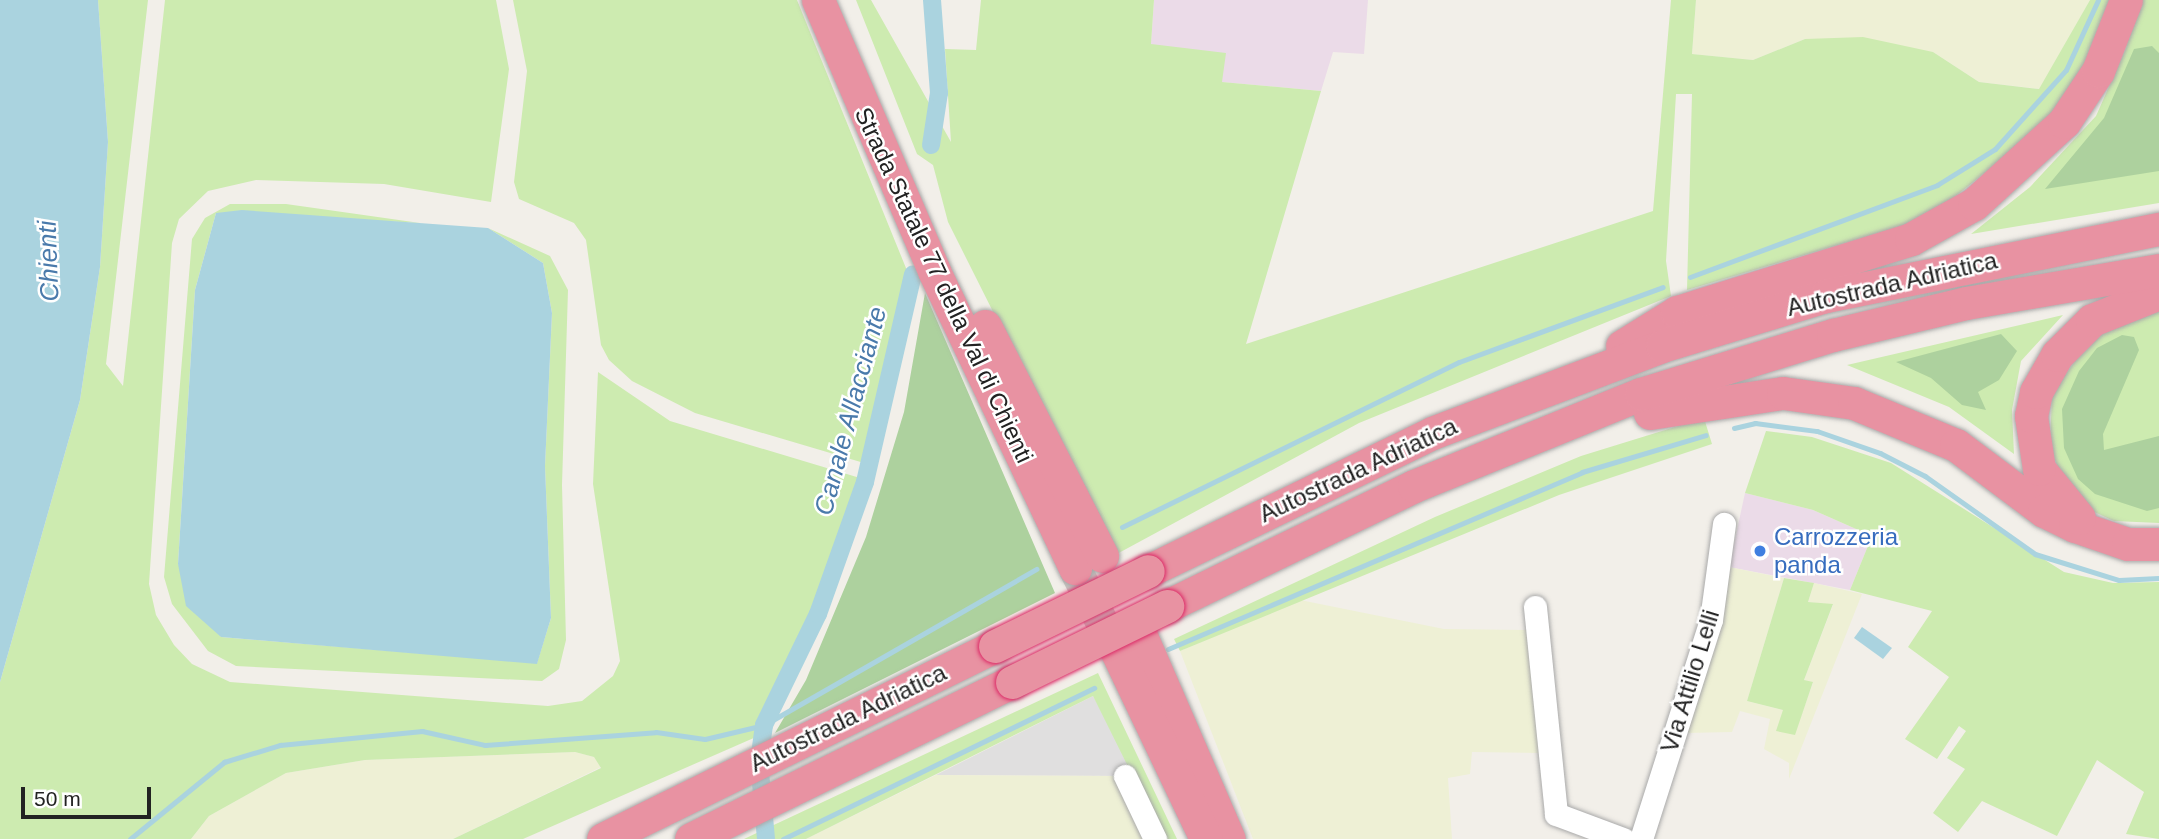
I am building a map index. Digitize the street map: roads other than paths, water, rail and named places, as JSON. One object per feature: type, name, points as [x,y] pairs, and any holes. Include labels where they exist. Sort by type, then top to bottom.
[{"type":"highway","name":"Strada Statale 77 della Val di Chienti","points":[[818,0],[941,260],[1089,562]]},
{"type":"highway","name":"Strada Statale 77 della Val di Chienti","points":[[842,0],[898,166]]},
{"type":"highway","points":[[1566,380],[1677,312],[1911,239],[1974,204],[2064,122],[2098,71],[2126,0]]},
{"type":"highway","name":"Autostrada Adriatica","points":[[603,839],[1432,433],[1566,380],[1826,296],[2159,229]]},
{"type":"highway","name":"Autostrada Adriatica","points":[[691,839],[1414,486],[1522,439],[1749,359],[1966,303],[2159,270]]},
{"type":"highway","points":[[2106,539],[2066,509],[2039,469],[2031,416],[2036,392],[2057,355],[2092,320],[2159,293]]},
{"type":"highway","points":[[1414,486],[1502,469],[1685,403],[1783,393],[1854,403],[1920,426],[2044,511],[2106,539],[2159,544]]},
{"type":"highway","points":[[1206,839],[1129,643],[1229,839]]},
{"type":"street","name":"Via Attilio Lelli","points":[[1638,838],[1711,620],[1724,524]]},
{"type":"street","points":[[1535,607],[1556,814],[1638,838]]},
{"type":"street","points":[[1125,776],[1155,839]]},
{"type":"water","name":"Chienti","points":[[0,0],[98,0],[108,142],[100,267],[80,400],[0,682]]},
{"type":"water","points":[[242,210],[488,228],[543,263],[552,313],[545,466],[551,618],[537,664],[221,637],[186,606],[178,564],[195,290],[216,213]]},
{"type":"water","points":[[1862,627],[1892,648],[1883,659],[1854,638]]},
{"type":"waterway","name":"Canale Allacciante","points":[[931,145],[939,93],[932,0]]},
{"type":"waterway","points":[[1690,277],[1937,185],[1995,149],[2066,70],[2098,0]]},
{"type":"waterway","name":"Canale Allacciante","points":[[766,839],[759,761],[764,725],[818,614],[865,482],[913,274]]},
{"type":"waterway","points":[[1122,527],[1459,362],[1663,287]]},
{"type":"waterway","points":[[1734,428],[1755,423],[1817,431],[1880,453],[1925,476],[2035,554],[2119,580],[2159,578]]},
{"type":"waterway","points":[[1168,649],[1582,472],[1706,435]]},
{"type":"waterway","points":[[130,839],[224,762],[280,745],[422,731],[485,745],[656,732],[705,739],[764,725],[1036,569]]},
{"type":"waterway","points":[[783,839],[1094,688]]},
{"type":"tunnel","points":[[1075,568],[1116,650]]},
{"type":"place","name":"Carrozzeria panda","points":[[1760,551]]}]
